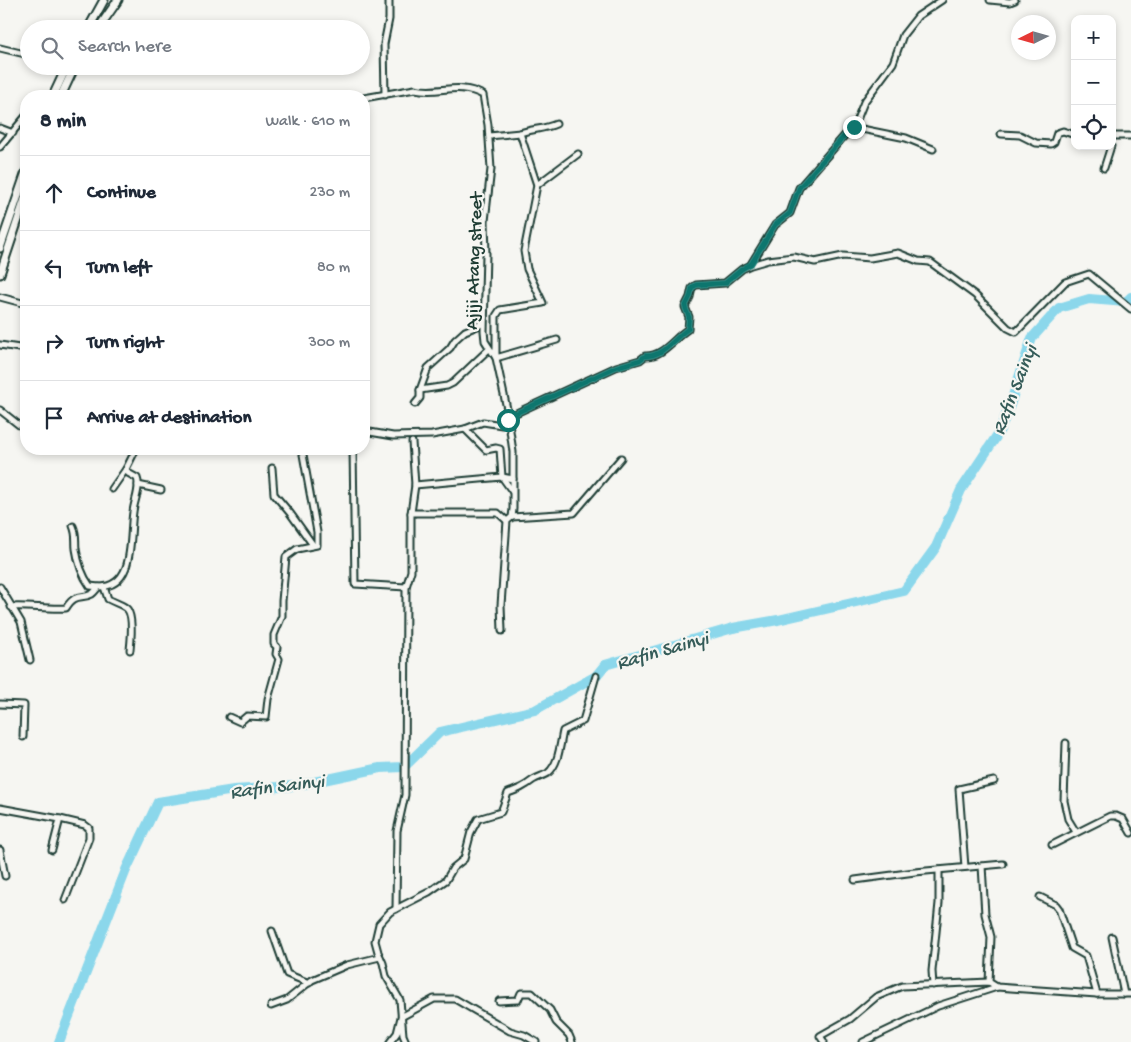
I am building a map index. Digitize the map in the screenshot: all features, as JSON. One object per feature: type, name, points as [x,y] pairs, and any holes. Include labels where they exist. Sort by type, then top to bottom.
[{"type":"main road","points":[[93,20],[104,0]]},
{"type":"main road","points":[[104,20],[118,0]]},
{"type":"main road","points":[[55,90],[62,75]]},
{"type":"main road","points":[[64,90],[71,75]]},
{"type":"main road","points":[[0,248],[20,190]]},
{"type":"main road","points":[[0,274],[20,214]]},
{"type":"street","points":[[386,95],[384,44],[389,19],[389,0]]},
{"type":"street","points":[[751,264],[775,225],[790,213],[799,188],[828,153],[854,127],[864,102],[893,63],[903,35],[918,16],[942,0]]},
{"type":"street","points":[[990,0],[1010,2],[1015,0]]},
{"type":"street","points":[[0,48],[20,53]]},
{"type":"street","name":"Ajiji Atang street","points":[[370,97],[415,89],[423,91],[457,87],[483,95],[489,136],[491,169],[485,221],[484,331],[485,341],[496,358],[513,452],[512,517]]},
{"type":"street","points":[[0,147],[20,124]]},
{"type":"street","points":[[489,136],[548,128],[556,124]]},
{"type":"street","points":[[854,127],[906,138],[933,149]]},
{"type":"street","points":[[0,128],[13,133]]},
{"type":"street","points":[[520,133],[537,185],[524,251],[527,269],[542,303],[500,310],[496,316],[496,358],[557,340]]},
{"type":"street","points":[[1001,134],[1020,135],[1036,142],[1051,144],[1054,142],[1057,133],[1071,134]]},
{"type":"street","points":[[1116,136],[1131,136]]},
{"type":"street","points":[[1104,168],[1110,150]]},
{"type":"street","points":[[537,185],[578,154]]},
{"type":"street","points":[[370,432],[393,436],[432,436],[465,429],[483,422],[502,425],[514,414],[616,367],[640,360],[645,356],[651,356],[672,345],[679,335],[688,329],[689,317],[685,307],[692,288],[696,285],[725,283],[751,264],[794,257],[815,262],[842,256],[870,258],[898,253],[918,261],[930,262],[975,295],[1008,328],[1016,332],[1065,282],[1089,274],[1131,310]]},
{"type":"street","points":[[0,297],[20,302]]},
{"type":"street","points":[[415,404],[420,398],[420,390],[428,368],[450,348],[454,340],[465,331],[480,325],[485,311]]},
{"type":"street","points":[[0,346],[20,348]]},
{"type":"street","points":[[420,390],[447,386],[453,383],[489,349]]},
{"type":"street","points":[[0,410],[20,426]]},
{"type":"street","points":[[465,429],[486,450],[500,449],[502,477],[512,491]]},
{"type":"street","points":[[396,909],[397,831],[404,795],[406,587],[411,571],[411,513],[415,485],[412,442]]},
{"type":"street","points":[[112,488],[126,469],[133,455]]},
{"type":"street","points":[[230,717],[240,722],[247,716],[266,717],[268,699],[279,659],[276,654],[277,647],[274,644],[274,635],[282,616],[286,557],[297,548],[317,545],[317,532],[303,455]]},
{"type":"street","points":[[353,455],[355,584],[406,587]]},
{"type":"street","points":[[502,631],[501,605],[507,521],[512,517],[574,513],[621,458]]},
{"type":"street","points":[[272,468],[274,494],[313,545]]},
{"type":"street","points":[[11,607],[66,608],[72,600],[79,596],[92,594],[101,587],[117,582],[122,576],[128,563],[133,511],[138,485],[137,478],[128,473],[126,469]]},
{"type":"street","points":[[415,485],[502,477],[513,479]]},
{"type":"street","points":[[138,485],[161,490]]},
{"type":"street","points":[[411,513],[498,513],[507,521]]},
{"type":"street","points":[[73,526],[77,535],[76,547],[84,578],[90,586],[101,587]]},
{"type":"street","points":[[0,587],[21,622],[30,660]]},
{"type":"street","points":[[101,587],[108,599],[127,608],[129,612],[132,628],[130,650]]},
{"type":"street","points":[[406,1042],[403,1035],[400,1000],[386,976],[375,941],[379,924],[390,912],[430,892],[446,880],[453,868],[464,859],[471,832],[478,819],[501,812],[508,793],[527,786],[535,778],[541,777],[550,771],[556,758],[563,731],[583,721],[596,676]]},
{"type":"street","points":[[0,704],[24,706],[24,737]]},
{"type":"street","points":[[1066,743],[1064,802],[1068,819],[1076,832]]},
{"type":"street","points":[[965,867],[959,789],[994,781]]},
{"type":"street","points":[[0,808],[60,819],[85,825],[89,828],[89,838],[65,900]]},
{"type":"street","points":[[1052,845],[1110,816],[1123,818],[1131,833]]},
{"type":"street","points":[[52,850],[60,819]]},
{"type":"street","points":[[0,850],[5,876]]},
{"type":"street","points":[[855,880],[1003,864]]},
{"type":"street","points":[[982,866],[985,914],[991,937],[989,982]]},
{"type":"street","points":[[933,985],[932,971],[939,903],[939,870]]},
{"type":"street","points":[[1040,897],[1056,905],[1059,909],[1072,948],[1086,956],[1096,994]]},
{"type":"street","points":[[272,932],[287,974],[309,983]]},
{"type":"street","points":[[1112,937],[1124,994]]},
{"type":"street","points":[[271,1006],[287,1000],[309,983],[347,965],[380,957]]},
{"type":"street","points":[[824,1042],[820,1036],[850,1019],[876,996],[902,986],[989,982],[997,987]]},
{"type":"street","points":[[863,1042],[938,1006],[997,987],[1096,994],[1131,994]]},
{"type":"street","points":[[499,1001],[518,1000],[521,993],[532,993],[550,1010],[556,1022],[569,1035],[572,1042]]},
{"type":"street","points":[[401,1017],[434,999],[455,999],[510,1031],[524,1035],[536,1042]]},
{"type":"street","points":[[390,1042],[398,1033],[401,1017]]},
{"type":"waterway","name":"Rafin Sainyi","points":[[59,1042],[126,870],[158,802],[234,790],[295,786],[380,768],[404,767],[440,732],[535,710],[596,676],[605,665],[733,628],[778,620],[904,591],[936,547],[961,490],[998,434],[1009,408],[1032,338],[1059,308],[1089,299],[1126,302],[1131,297]]},
{"type":"route","points":[[508,420],[514,414],[524,411],[563,391],[616,367],[640,360],[645,356],[651,356],[672,345],[679,335],[688,329],[689,317],[685,307],[692,288],[696,285],[725,283],[751,264],[775,225],[790,213],[799,188],[828,153],[854,127]]}]
